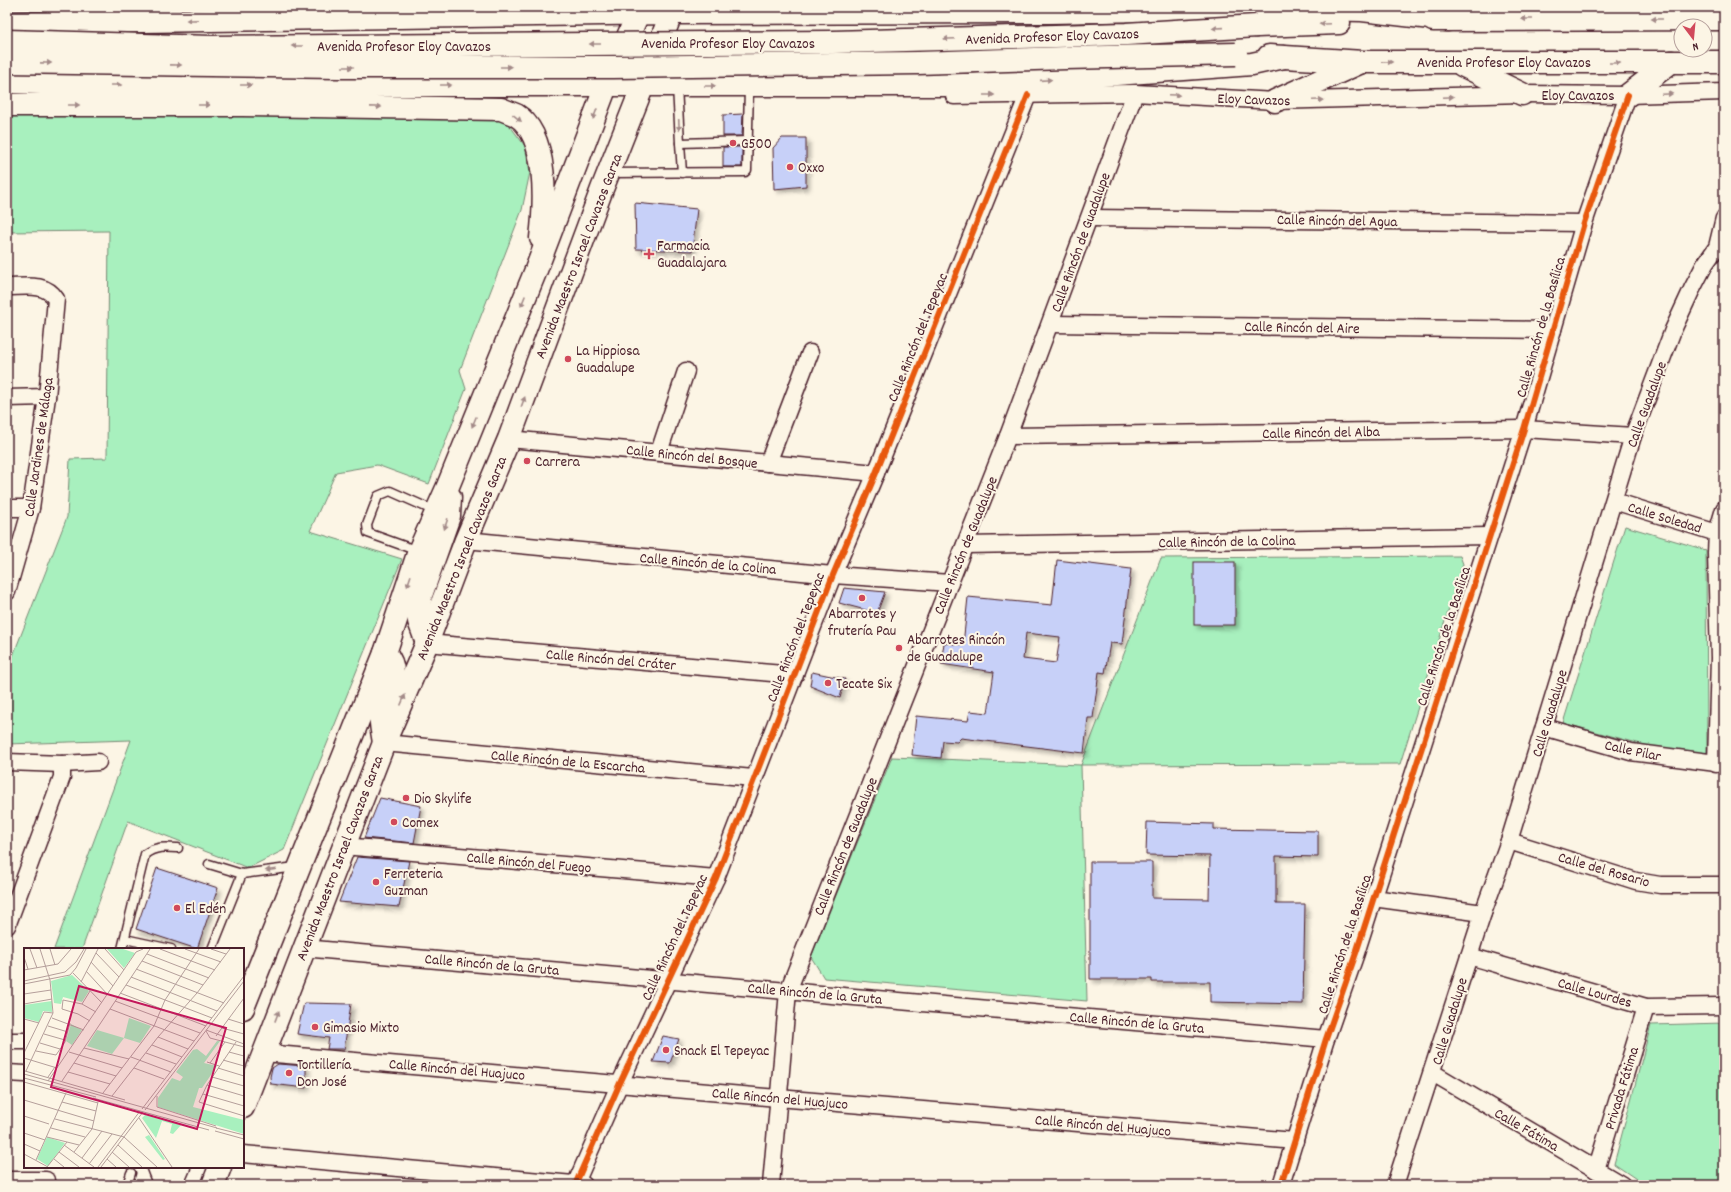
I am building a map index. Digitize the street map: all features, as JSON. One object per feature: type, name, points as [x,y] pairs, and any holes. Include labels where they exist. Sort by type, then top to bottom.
[{"type":"main road","name":"Avenida Profesor Eloy Cavazos","points":[[7,23],[263,18],[497,16],[639,10],[744,10],[810,13],[872,12],[915,9],[1049,10],[1162,8],[1264,8],[1452,13],[1474,19],[1724,19]]},
{"type":"main road","points":[[244,1004],[249,981],[299,867],[385,653],[419,551],[435,510],[448,486],[536,270],[606,86],[639,10]]},
{"type":"main road","name":"Avenida Maestro Israel Cavazos Garza","points":[[244,1104],[384,743],[427,643],[466,540],[509,439],[608,173],[673,10]]},
{"type":"main road","points":[[872,12],[846,28],[840,39],[838,51],[839,61],[844,72],[875,86]]},
{"type":"main road","points":[[801,86],[817,73],[826,58],[826,42],[823,33],[819,23],[810,13]]},
{"type":"main road","name":"Avenida Profesor Eloy Cavazos","points":[[7,41],[211,47],[833,42],[1126,34],[1452,13]]},
{"type":"main road","points":[[412,85],[427,76],[438,62],[440,45],[435,28],[423,16]]},
{"type":"main road","points":[[497,16],[483,24],[474,37],[471,52],[475,67],[485,79],[499,86]]},
{"type":"main road","name":"Avenida Profesor Eloy Cavazos","points":[[7,62],[338,67],[606,67],[918,63],[1236,54],[1363,62],[1724,62]]},
{"type":"main road","name":"Avenida Profesor Eloy Cavazos","points":[[7,82],[108,85],[966,86],[1252,64],[1284,57]]},
{"type":"main road","points":[[1275,102],[1363,62]]},
{"type":"main road","points":[[1628,95],[1671,62]]},
{"type":"main road","points":[[1458,63],[1522,94]]},
{"type":"main road","points":[[7,106],[242,105],[501,109],[517,116],[529,129],[537,146],[543,167],[543,211],[536,270]]},
{"type":"main road","points":[[427,643],[419,621],[418,613],[421,595],[449,516],[450,499],[448,486]]},
{"type":"main road","points":[[384,743],[381,707],[393,674],[393,667],[385,653]]},
{"type":"main road","points":[[244,1067],[264,1053]]},
{"type":"main road","points":[[158,1168],[165,1185]]},
{"type":"main road","points":[[171,1185],[179,1168]]},
{"type":"main road","points":[[207,1168],[209,1185]]},
{"type":"main road","points":[[213,1185],[220,1168]]},
{"type":"street","name":"Eloy Cavazos","points":[[875,86],[912,93],[953,96],[1135,93],[1275,102],[1522,94],[1628,95],[1724,92]]},
{"type":"street","name":"Calle Rincón de Guadalupe","points":[[771,1185],[788,991],[1008,436],[1090,218],[1135,93]]},
{"type":"street","name":"Calle Rincón del Tepeyac","points":[[578,1185],[620,1083],[716,878],[753,778],[795,675],[833,575],[876,473],[1028,95]]},
{"type":"street","name":"Calle Rincón de la Basílica","points":[[1282,1185],[1326,1039],[1356,954],[1524,429],[1584,223],[1628,95]]},
{"type":"street","name":"Calle Rincón del Agua","points":[[1090,218],[1584,223]]},
{"type":"street","name":"Calle Guadalupe","points":[[1396,1185],[1433,1074],[1483,913],[1509,841],[1634,436],[1673,330],[1695,283],[1721,245],[1723,225]]},
{"type":"street","name":"Calle Jardines de Málaga","points":[[7,287],[41,287],[48,290],[56,299],[47,397],[31,508],[7,592]]},
{"type":"street","name":"Calle Rincón del Aire","points":[[1050,324],[1553,330]]},
{"type":"street","points":[[768,463],[810,354]]},
{"type":"street","points":[[659,452],[686,371]]},
{"type":"street","points":[[7,398],[47,397]]},
{"type":"street","name":"Calle Rincón del Alba","points":[[1008,436],[1524,429],[1634,436]]},
{"type":"street","name":"Calle Rincón del Bosque","points":[[509,439],[876,473]]},
{"type":"street","name":"Calle Soledad","points":[[1614,501],[1717,533]]},
{"type":"street","points":[[7,508],[31,508]]},
{"type":"street","points":[[1720,764],[1722,658],[1720,553],[1717,533],[1724,509]]},
{"type":"street","name":"Calle Rincón de la Colina","points":[[965,545],[1489,536]]},
{"type":"street","name":"Calle Rincón de la Colina","points":[[466,540],[833,575],[950,582]]},
{"type":"street","name":"Calle Rincón del Cráter","points":[[427,643],[795,675]]},
{"type":"street","name":"Calle Pilar","points":[[1544,727],[1631,752],[1720,764]]},
{"type":"street","name":"Calle Rincón de la Escarcha","points":[[384,743],[753,778]]},
{"type":"street","points":[[7,762],[62,764],[98,762]]},
{"type":"street","points":[[7,926],[62,778],[62,764]]},
{"type":"street","name":"Calle del Rosario","points":[[1509,841],[1636,881],[1660,885],[1724,885]]},
{"type":"street","name":"Calle Rincón del Fuego","points":[[343,846],[716,878]]},
{"type":"street","points":[[1373,898],[1483,913]]},
{"type":"street","name":"Calle Rincón de la Gruta","points":[[304,948],[669,979],[1326,1039]]},
{"type":"street","name":"Calle Lourdes","points":[[1469,956],[1646,1006],[1724,1006]]},
{"type":"street","name":"Privada Fátima","points":[[1596,1170],[1646,1006]]},
{"type":"street","points":[[7,1041],[24,1041]]},
{"type":"street","name":"Calle Rincón del Huajuco","points":[[264,1053],[1295,1141]]},
{"type":"street","points":[[7,1073],[24,1074]]},
{"type":"street","name":"Calle Fátima","points":[[1433,1074],[1622,1185]]},
{"type":"street","points":[[244,1154],[578,1185]]},
{"type":"street","points":[[7,1180],[47,1177]]},
{"type":"lane","points":[[110,22],[137,7]]},
{"type":"lane","points":[[215,7],[263,18]]},
{"type":"lane","points":[[677,86],[682,173]]},
{"type":"lane","points":[[608,173],[745,172],[747,170],[749,86]]},
{"type":"lane","points":[[680,143],[748,141]]},
{"type":"lane","points":[[419,551],[368,533],[367,525],[378,496],[390,491],[435,510]]},
{"type":"lane","points":[[122,948],[145,854],[152,849],[160,847],[178,848]]},
{"type":"lane","points":[[209,864],[242,874],[299,867]]},
{"type":"lane","points":[[212,948],[242,874]]},
{"type":"lane","points":[[124,939],[166,948]]},
{"type":"lane","points":[[127,1185],[131,1173]]},
{"type":"green space","points":[[7,115],[497,118],[510,126],[525,146],[530,172],[522,210],[460,370],[466,389],[429,484],[377,465],[336,472],[310,531],[402,559],[284,850],[248,868],[128,821],[82,948],[54,948],[131,740],[7,744],[7,671],[67,517],[70,459],[107,458],[109,231],[7,232]]},
{"type":"green space","points":[[1625,526],[1706,550],[1707,755],[1667,751],[1563,723]]},
{"type":"green space","points":[[1460,556],[1463,564],[1400,764],[1081,765],[1161,558]]},
{"type":"green space","points":[[892,757],[1081,765],[1087,1001],[824,978],[811,957]]},
{"type":"green space","points":[[1724,1023],[1724,1185],[1645,1185],[1614,1164],[1651,1025]]},
{"type":"building","points":[[743,114],[742,136],[723,136],[723,115]]},
{"type":"building","name":"Oxxo","points":[[782,138],[806,138],[806,186],[774,189],[773,148]]},
{"type":"building","points":[[723,147],[742,147],[742,167],[723,167]]},
{"type":"building","points":[[635,203],[697,209],[692,251],[636,249]]},
{"type":"building","points":[[1057,560],[1131,569],[1122,644],[1110,643],[1105,673],[1099,672],[1093,718],[1088,718],[1084,753],[961,738],[957,742],[943,741],[941,758],[912,755],[916,716],[968,721],[970,711],[988,713],[994,672],[941,664],[944,643],[963,645],[968,597],[1052,605]],"holes":[[[1026,633],[1060,637],[1056,663],[1023,659]]]},
{"type":"building","points":[[1194,562],[1235,562],[1235,625],[1194,625]]},
{"type":"building","name":"Abarrotes y frutería Pau","points":[[844,588],[885,592],[877,613],[839,603]]},
{"type":"building","name":"Tecate Six","points":[[812,672],[845,679],[840,698],[810,686]]},
{"type":"building","name":"Comex","points":[[380,798],[421,806],[414,843],[364,838]]},
{"type":"building","points":[[1147,822],[1214,824],[1214,829],[1318,831],[1318,857],[1276,856],[1276,904],[1305,904],[1303,1004],[1210,1002],[1210,982],[1152,982],[1152,979],[1090,979],[1090,862],[1152,862],[1152,898],[1209,899],[1210,856],[1146,855]]},
{"type":"building","name":"Ferreteria Guzman","points":[[357,857],[409,861],[399,907],[339,902]]},
{"type":"building","name":"El Edén","points":[[157,868],[218,888],[197,948],[136,929]]},
{"type":"building","points":[[304,1003],[351,1004],[344,1049],[327,1049],[329,1038],[297,1034]]},
{"type":"building","name":"Snack El Tepeyac","points":[[663,1036],[679,1039],[670,1063],[653,1062]]},
{"type":"building","name":"Tortillería Don José","points":[[278,1064],[306,1066],[306,1088],[271,1084],[270,1077],[272,1068]]},
{"type":"cycle path","points":[[575,1185],[620,1083],[716,878],[833,575],[876,473],[1028,95]]},
{"type":"cycle path","points":[[1281,1185],[1326,1039],[1356,953],[1524,429],[1584,223],[1628,95]]},
{"type":"place","name":"G500","points":[[733,143]]},
{"type":"place","name":"Oxxo","points":[[790,167]]},
{"type":"place","name":"Farmacia Guadalajara","points":[[649,254]]},
{"type":"place","name":"La Hippiosa Guadalupe","points":[[568,359]]},
{"type":"place","name":"Carrera","points":[[527,461]]},
{"type":"place","name":"Abarrotes y frutería Pau","points":[[862,598]]},
{"type":"place","name":"Abarrotes Rincón de Guadalupe","points":[[899,648]]},
{"type":"place","name":"Tecate Six","points":[[828,683]]},
{"type":"place","name":"Dio Skylife","points":[[406,798]]},
{"type":"place","name":"Comex","points":[[394,822]]},
{"type":"place","name":"Ferreteria Guzman","points":[[376,882]]},
{"type":"place","name":"El Edén","points":[[177,908]]},
{"type":"place","name":"Gimasio Mixto","points":[[315,1027]]},
{"type":"place","name":"Snack El Tepeyac","points":[[666,1050]]},
{"type":"place","name":"Tortillería Don José","points":[[289,1073]]}]
